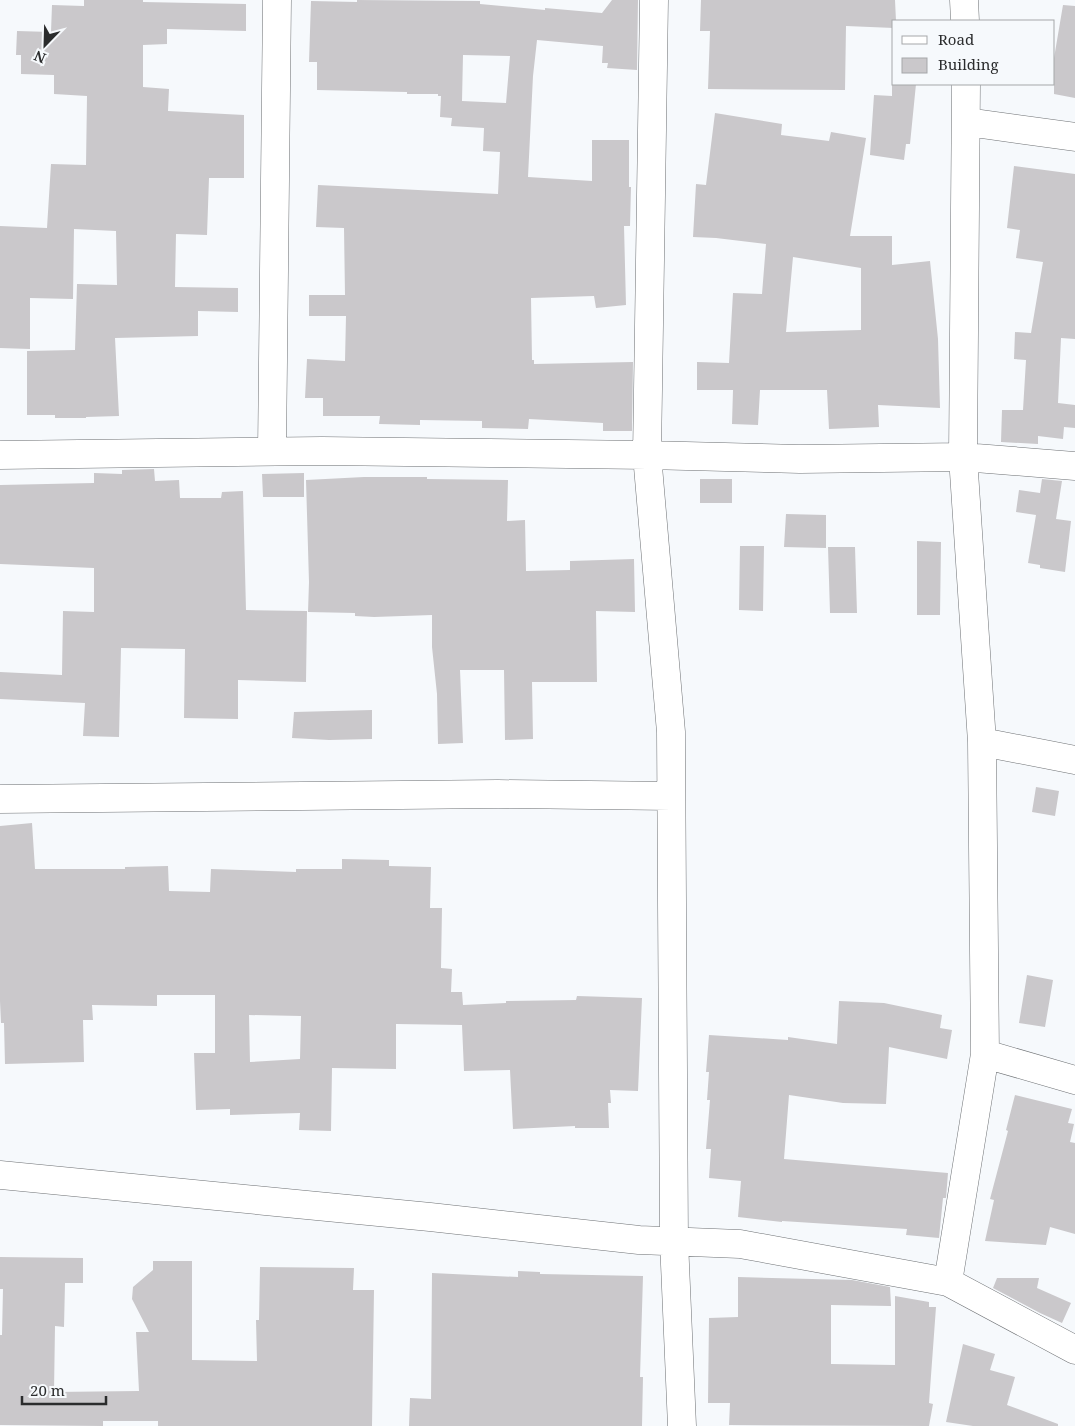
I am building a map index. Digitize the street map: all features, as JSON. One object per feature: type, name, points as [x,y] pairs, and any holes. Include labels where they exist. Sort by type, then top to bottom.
[{"type":"street","points":[[272,451],[277,0]]},
{"type":"street","points":[[654,0],[646,455],[671,732],[674,1240],[682,1426]]},
{"type":"street","points":[[964,0],[965,20]]},
{"type":"street","points":[[948,1282],[985,1054],[982,742],[964,457],[966,85]]},
{"type":"street","points":[[967,122],[1075,137]]},
{"type":"street","points":[[0,455],[272,451],[800,458],[964,457],[1075,466]]},
{"type":"street","points":[[982,742],[1075,760]]},
{"type":"street","points":[[0,800],[488,794],[671,796]]},
{"type":"street","points":[[985,1054],[1075,1080]]},
{"type":"street","points":[[0,1175],[420,1216],[639,1240],[740,1244],[948,1282],[1075,1350]]},
{"type":"building","points":[[84,0],[246,4],[246,31],[167,29],[167,44],[143,45],[143,87],[169,89],[168,111],[244,115],[244,178],[209,178],[207,235],[176,234],[175,287],[238,288],[238,312],[198,311],[198,336],[115,338],[119,416],[55,418],[55,415],[27,415],[27,351],[75,350],[77,284],[117,285],[116,231],[74,229],[73,299],[30,298],[30,349],[0,348],[0,226],[47,228],[51,164],[86,165],[87,96],[54,94],[54,75],[21,74],[21,55],[16,55],[17,31],[51,32],[52,5],[84,6]]},
{"type":"building","points":[[357,0],[480,1],[480,4],[602,13],[612,0],[638,0],[637,70],[607,68],[608,63],[602,63],[603,46],[537,40],[533,76],[528,177],[592,181],[592,140],[629,140],[630,226],[624,226],[626,305],[596,308],[594,296],[531,298],[532,360],[534,360],[534,364],[633,362],[632,431],[603,431],[603,423],[529,419],[528,429],[482,428],[482,421],[420,420],[420,425],[379,424],[380,416],[323,416],[323,398],[305,398],[307,359],[345,361],[346,316],[309,316],[309,295],[345,295],[344,228],[316,227],[318,185],[498,194],[500,152],[483,151],[484,128],[451,126],[452,118],[440,117],[441,96],[438,96],[438,94],[317,90],[317,62],[309,62],[311,1],[357,2]],"holes":[[[463,55],[510,56],[506,103],[462,101]]]},
{"type":"building","points":[[701,0],[895,0],[896,20],[892,20],[892,28],[846,26],[845,90],[708,89],[710,31],[700,31]]},
{"type":"building","points":[[1063,5],[1075,6],[1075,98],[1054,94],[1055,52]]},
{"type":"building","points":[[892,85],[916,85],[910,144],[906,144],[904,160],[870,155],[874,95],[892,96]]},
{"type":"building","points":[[715,113],[782,124],[781,135],[829,141],[831,132],[866,138],[850,236],[892,236],[892,265],[930,261],[938,339],[940,408],[878,405],[879,427],[829,429],[827,390],[760,390],[758,425],[732,424],[733,390],[697,390],[697,362],[729,363],[733,293],[762,294],[766,244],[693,237],[696,184],[706,185]],"holes":[[[793,257],[861,268],[861,330],[786,332]]]},
{"type":"building","points":[[1014,166],[1075,174],[1075,339],[1061,338],[1058,403],[1075,405],[1075,428],[1064,427],[1063,439],[1038,436],[1038,444],[1001,442],[1002,410],[1023,410],[1026,360],[1014,359],[1015,332],[1031,333],[1043,262],[1016,258],[1020,230],[1007,228]]},
{"type":"building","points":[[154,469],[155,481],[179,480],[180,498],[221,498],[222,492],[243,491],[246,610],[307,611],[306,682],[238,680],[238,719],[184,718],[185,649],[121,648],[119,737],[83,736],[85,703],[0,699],[0,672],[62,675],[63,611],[94,612],[94,568],[0,564],[0,485],[94,483],[94,473],[122,474],[122,470]]},
{"type":"building","points":[[304,473],[304,497],[263,497],[262,474]]},
{"type":"building","points":[[364,477],[508,480],[507,521],[525,520],[526,571],[570,570],[570,561],[634,559],[635,612],[596,611],[597,682],[532,682],[533,739],[505,740],[504,670],[460,670],[463,743],[438,744],[432,615],[374,617],[355,616],[355,613],[308,612],[306,480]]},
{"type":"building","points":[[700,479],[732,479],[732,503],[700,503]]},
{"type":"building","points":[[1042,479],[1062,481],[1056,519],[1071,521],[1065,572],[1040,568],[1040,565],[1028,563],[1036,515],[1016,512],[1019,490],[1040,493]]},
{"type":"building","points":[[786,514],[826,515],[826,548],[784,547]]},
{"type":"building","points":[[917,541],[941,542],[940,615],[917,615]]},
{"type":"building","points":[[740,546],[764,546],[763,611],[739,610]]},
{"type":"building","points":[[828,547],[855,547],[857,613],[830,613]]},
{"type":"building","points":[[372,710],[372,739],[329,740],[292,738],[294,712]]},
{"type":"building","points":[[1036,787],[1059,791],[1055,816],[1032,812]]},
{"type":"building","points":[[32,823],[35,869],[125,869],[125,867],[168,866],[169,891],[210,892],[211,869],[296,872],[296,869],[342,869],[342,859],[389,860],[389,866],[431,867],[430,908],[442,908],[441,968],[452,969],[451,992],[462,992],[463,1005],[506,1003],[506,1001],[576,1000],[577,996],[642,998],[638,1091],[610,1090],[611,1103],[608,1103],[609,1128],[575,1128],[575,1126],[513,1129],[510,1070],[464,1071],[462,1025],[396,1024],[396,1069],[332,1068],[331,1131],[299,1130],[300,1113],[230,1115],[230,1109],[196,1110],[194,1053],[215,1053],[215,995],[157,995],[157,1006],[92,1005],[93,1020],[83,1020],[84,1062],[5,1064],[4,1023],[1,1023],[0,1001],[0,826]],"holes":[[[249,1015],[301,1016],[300,1059],[250,1062]]]},
{"type":"building","points":[[1027,975],[1053,980],[1045,1027],[1019,1023]]},
{"type":"building","points":[[839,1001],[884,1003],[942,1015],[940,1028],[952,1030],[947,1059],[889,1047],[886,1104],[843,1103],[789,1095],[784,1159],[948,1173],[946,1198],[943,1198],[939,1238],[906,1235],[907,1229],[782,1222],[738,1217],[741,1181],[709,1178],[711,1149],[706,1149],[710,1100],[707,1100],[709,1072],[706,1072],[709,1035],[788,1040],[788,1037],[837,1044]]},
{"type":"building","points":[[1015,1095],[1072,1109],[1068,1123],[1074,1124],[1070,1142],[1075,1143],[1075,1234],[1050,1227],[1046,1245],[985,1241],[994,1200],[990,1199],[1008,1131],[1006,1130]]},
{"type":"building","points":[[0,1257],[83,1258],[83,1283],[65,1283],[64,1327],[55,1326],[54,1392],[139,1391],[136,1332],[149,1332],[132,1299],[133,1287],[153,1270],[153,1261],[192,1261],[192,1360],[257,1361],[256,1320],[259,1320],[260,1267],[354,1268],[353,1290],[374,1290],[372,1426],[158,1426],[158,1421],[103,1421],[103,1426],[0,1425],[0,1335],[2,1335],[3,1289],[0,1289]]},
{"type":"building","points":[[518,1271],[540,1272],[540,1274],[643,1276],[640,1377],[643,1377],[642,1426],[409,1426],[410,1398],[431,1399],[432,1273],[518,1277]]},
{"type":"building","points":[[738,1277],[852,1280],[890,1287],[891,1306],[831,1305],[831,1364],[895,1365],[895,1296],[929,1302],[929,1307],[936,1307],[929,1403],[933,1404],[929,1426],[729,1425],[730,1403],[708,1403],[709,1318],[738,1317]]},
{"type":"building","points":[[997,1278],[1039,1278],[1037,1288],[1071,1303],[1062,1323],[993,1288]]},
{"type":"building","points":[[963,1344],[995,1354],[990,1370],[1015,1377],[1007,1405],[1058,1424],[1058,1426],[973,1426],[946,1422]]}]
